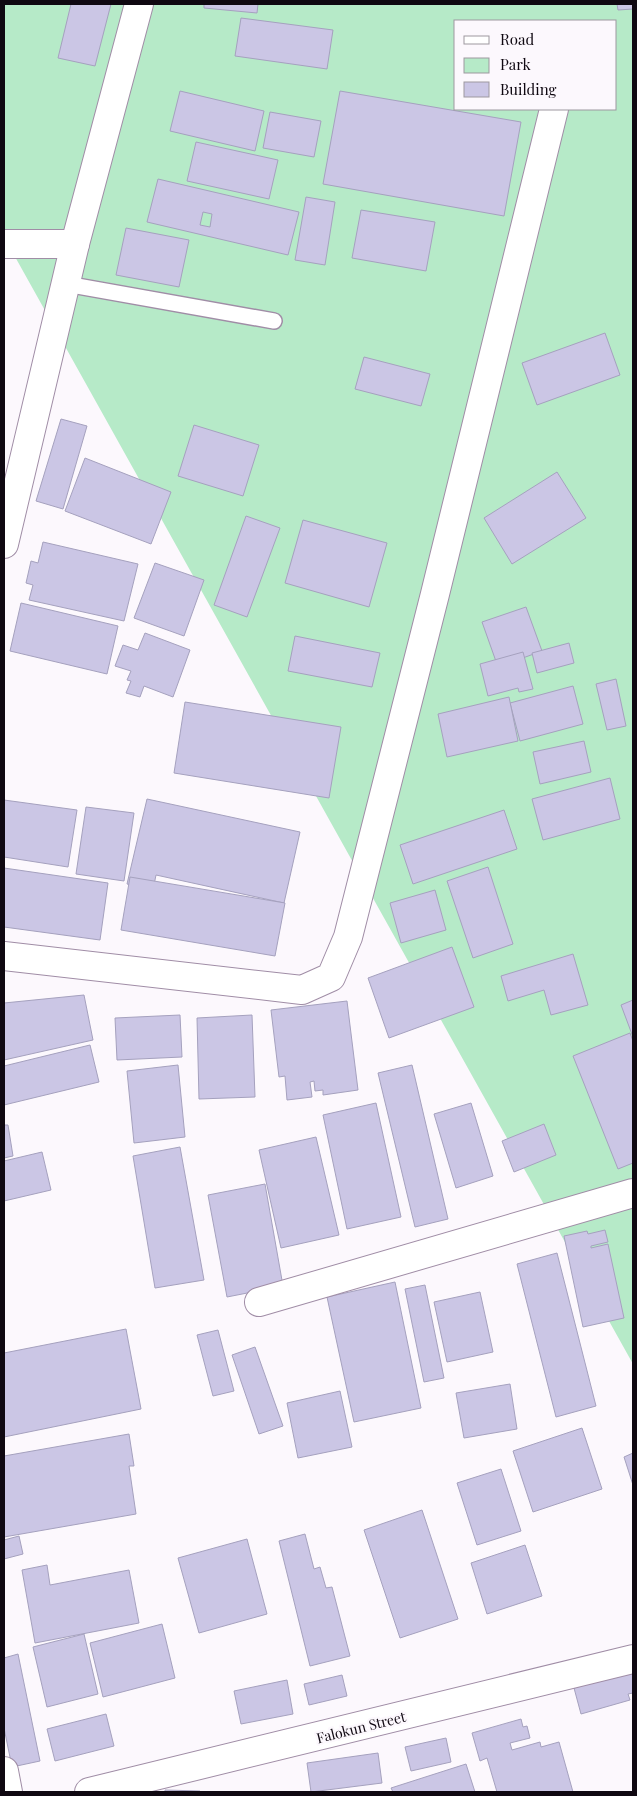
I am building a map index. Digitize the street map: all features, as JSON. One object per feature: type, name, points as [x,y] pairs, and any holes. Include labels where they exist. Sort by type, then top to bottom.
[{"type":"street","points":[[4,544],[75,244],[139,4]]},
{"type":"street","points":[[4,956],[302,990],[331,977],[348,937],[438,584],[554,110]]},
{"type":"street","points":[[4,244],[75,244]]},
{"type":"street","points":[[259,1302],[633,1193]]},
{"type":"street","name":"Falokun Street","points":[[89,1792],[633,1659]]},
{"type":"street","points":[[4,1771],[8,1792]]},
{"type":"lane","points":[[66,284],[274,322]]},
{"type":"green space","points":[[4,4],[633,4],[633,1364],[4,237]]},
{"type":"building","points":[[71,4],[111,4],[95,66],[58,58]]},
{"type":"building","points":[[204,4],[258,4],[257,13],[204,8]]},
{"type":"building","points":[[617,4],[633,4],[633,9],[618,10]]},
{"type":"building","points":[[241,18],[333,30],[327,69],[235,56]]},
{"type":"building","points":[[180,91],[264,111],[255,151],[170,131]]},
{"type":"building","points":[[340,91],[521,122],[504,216],[323,184]]},
{"type":"building","points":[[270,112],[321,121],[314,157],[263,148]]},
{"type":"building","points":[[196,142],[278,160],[269,199],[187,181]]},
{"type":"building","points":[[158,179],[299,212],[288,255],[147,222]],"holes":[[[203,212],[212,214],[210,227],[200,225]]]},
{"type":"building","points":[[306,197],[335,202],[325,265],[295,260]]},
{"type":"building","points":[[361,210],[435,222],[426,271],[352,258]]},
{"type":"building","points":[[126,228],[189,240],[179,287],[116,275]]},
{"type":"building","points":[[605,333],[620,375],[537,405],[522,363]]},
{"type":"building","points":[[364,357],[430,374],[421,406],[355,389]]},
{"type":"building","points":[[61,419],[87,426],[63,509],[36,501]]},
{"type":"building","points":[[194,425],[259,445],[243,496],[178,476]]},
{"type":"building","points":[[85,458],[171,492],[151,544],[65,511]]},
{"type":"building","points":[[557,472],[586,518],[512,564],[484,518]]},
{"type":"building","points":[[246,516],[280,528],[247,617],[214,605]]},
{"type":"building","points":[[303,520],[387,543],[369,607],[285,583]]},
{"type":"building","points":[[43,542],[138,564],[124,621],[29,600],[33,585],[26,583],[31,561],[38,563]]},
{"type":"building","points":[[155,563],[204,580],[184,636],[134,618]]},
{"type":"building","points":[[21,603],[118,626],[107,674],[10,651]]},
{"type":"building","points":[[526,607],[542,651],[498,667],[482,622]]},
{"type":"building","points":[[145,633],[190,650],[173,697],[144,686],[140,697],[126,693],[131,681],[127,680],[131,671],[115,666],[123,645],[138,650]]},
{"type":"building","points":[[295,636],[380,653],[372,687],[288,671]]},
{"type":"building","points":[[569,643],[574,663],[537,673],[532,653]]},
{"type":"building","points":[[523,652],[533,689],[519,692],[518,688],[488,696],[480,664]]},
{"type":"building","points":[[616,679],[626,726],[607,730],[596,684]]},
{"type":"building","points":[[573,686],[583,724],[520,741],[510,703]]},
{"type":"building","points":[[509,697],[518,741],[447,757],[438,714]]},
{"type":"building","points":[[185,702],[341,727],[329,798],[174,773]]},
{"type":"building","points":[[584,741],[591,772],[540,784],[533,752]]},
{"type":"building","points":[[610,778],[620,819],[543,840],[532,799]]},
{"type":"building","points":[[147,799],[300,832],[284,903],[156,875],[153,890],[127,884]]},
{"type":"building","points":[[4,800],[77,810],[68,867],[4,857]]},
{"type":"building","points":[[86,807],[134,813],[124,881],[76,874]]},
{"type":"building","points":[[504,810],[517,849],[413,884],[400,845]]},
{"type":"building","points":[[488,867],[513,944],[473,958],[447,881]]},
{"type":"building","points":[[4,868],[108,883],[100,940],[4,927]]},
{"type":"building","points":[[130,877],[285,903],[275,956],[121,930]]},
{"type":"building","points":[[435,890],[446,930],[401,943],[390,903]]},
{"type":"building","points":[[452,947],[474,1007],[389,1038],[368,978]]},
{"type":"building","points":[[573,954],[588,1005],[551,1015],[544,990],[508,1001],[501,976]]},
{"type":"building","points":[[84,995],[93,1040],[4,1060],[4,1003]]},
{"type":"building","points":[[633,1000],[633,1037],[621,1005]]},
{"type":"building","points":[[347,1001],[358,1090],[323,1095],[323,1090],[315,1091],[314,1081],[310,1082],[312,1097],[287,1100],[285,1076],[279,1077],[271,1010]]},
{"type":"building","points":[[180,1015],[182,1057],[117,1060],[115,1018]]},
{"type":"building","points":[[252,1015],[255,1097],[199,1099],[197,1018]]},
{"type":"building","points":[[630,1033],[633,1041],[633,1163],[618,1169],[573,1056]]},
{"type":"building","points":[[90,1045],[99,1082],[4,1105],[4,1066]]},
{"type":"building","points":[[178,1065],[185,1137],[134,1143],[127,1071]]},
{"type":"building","points":[[412,1065],[448,1219],[415,1227],[378,1073]]},
{"type":"building","points":[[376,1103],[401,1217],[347,1229],[323,1115]]},
{"type":"building","points":[[471,1103],[493,1176],[456,1188],[434,1114]]},
{"type":"building","points":[[544,1124],[556,1155],[514,1172],[502,1141]]},
{"type":"building","points":[[4,1125],[8,1125],[13,1156],[4,1158]]},
{"type":"building","points":[[316,1137],[339,1235],[281,1248],[259,1150]]},
{"type":"building","points":[[180,1147],[204,1280],[155,1288],[133,1156]]},
{"type":"building","points":[[42,1152],[51,1190],[4,1201],[4,1161]]},
{"type":"building","points":[[265,1184],[283,1286],[227,1297],[208,1195]]},
{"type":"building","points":[[605,1230],[608,1242],[591,1246],[591,1248],[608,1244],[624,1318],[583,1327],[564,1236],[587,1231],[588,1234]]},
{"type":"building","points":[[557,1253],[596,1406],[556,1417],[517,1264]]},
{"type":"building","points":[[395,1282],[421,1408],[354,1422],[327,1297]]},
{"type":"building","points":[[425,1285],[444,1378],[424,1382],[405,1289]]},
{"type":"building","points":[[480,1292],[493,1352],[447,1362],[434,1302]]},
{"type":"building","points":[[126,1329],[141,1409],[4,1437],[4,1353]]},
{"type":"building","points":[[218,1330],[234,1391],[213,1396],[197,1335]]},
{"type":"building","points":[[255,1347],[283,1426],[259,1434],[232,1355]]},
{"type":"building","points":[[510,1384],[517,1429],[464,1438],[456,1393]]},
{"type":"building","points":[[340,1391],[352,1447],[298,1458],[287,1403]]},
{"type":"building","points":[[582,1428],[602,1489],[533,1512],[513,1451]]},
{"type":"building","points":[[129,1434],[134,1466],[129,1466],[136,1514],[4,1537],[4,1456]]},
{"type":"building","points":[[633,1453],[633,1485],[624,1457]]},
{"type":"building","points":[[501,1469],[521,1531],[477,1545],[457,1483]]},
{"type":"building","points":[[422,1510],[458,1619],[400,1638],[364,1530]]},
{"type":"building","points":[[305,1534],[314,1569],[320,1567],[326,1588],[332,1587],[350,1656],[310,1666],[279,1541]]},
{"type":"building","points":[[19,1536],[23,1554],[4,1559],[4,1540]]},
{"type":"building","points":[[247,1539],[267,1614],[199,1633],[178,1558]]},
{"type":"building","points":[[525,1545],[542,1596],[487,1614],[471,1563]]},
{"type":"building","points":[[47,1565],[50,1585],[129,1570],[139,1623],[35,1643],[22,1570]]},
{"type":"building","points":[[162,1624],[175,1678],[103,1697],[90,1643]]},
{"type":"building","points":[[84,1634],[98,1694],[47,1707],[33,1647]]},
{"type":"building","points":[[18,1654],[40,1761],[12,1767],[4,1728],[4,1658]]},
{"type":"building","points":[[633,1671],[633,1693],[628,1694],[630,1700],[581,1714],[574,1688]]},
{"type":"building","points":[[342,1675],[347,1696],[309,1705],[304,1684]]},
{"type":"building","points":[[287,1680],[293,1714],[241,1724],[234,1691]]},
{"type":"building","points":[[106,1714],[114,1746],[55,1761],[47,1729]]},
{"type":"building","points":[[521,1719],[523,1727],[527,1726],[530,1738],[510,1743],[512,1750],[540,1742],[541,1747],[559,1742],[573,1792],[497,1792],[487,1758],[480,1761],[472,1733]]},
{"type":"building","points":[[446,1738],[451,1762],[411,1771],[405,1747]]},
{"type":"building","points":[[378,1753],[382,1783],[311,1792],[307,1763]]},
{"type":"building","points":[[466,1764],[475,1792],[393,1792],[391,1788]]},
{"type":"building","points":[[165,1790],[200,1791],[200,1792],[165,1792]]}]
